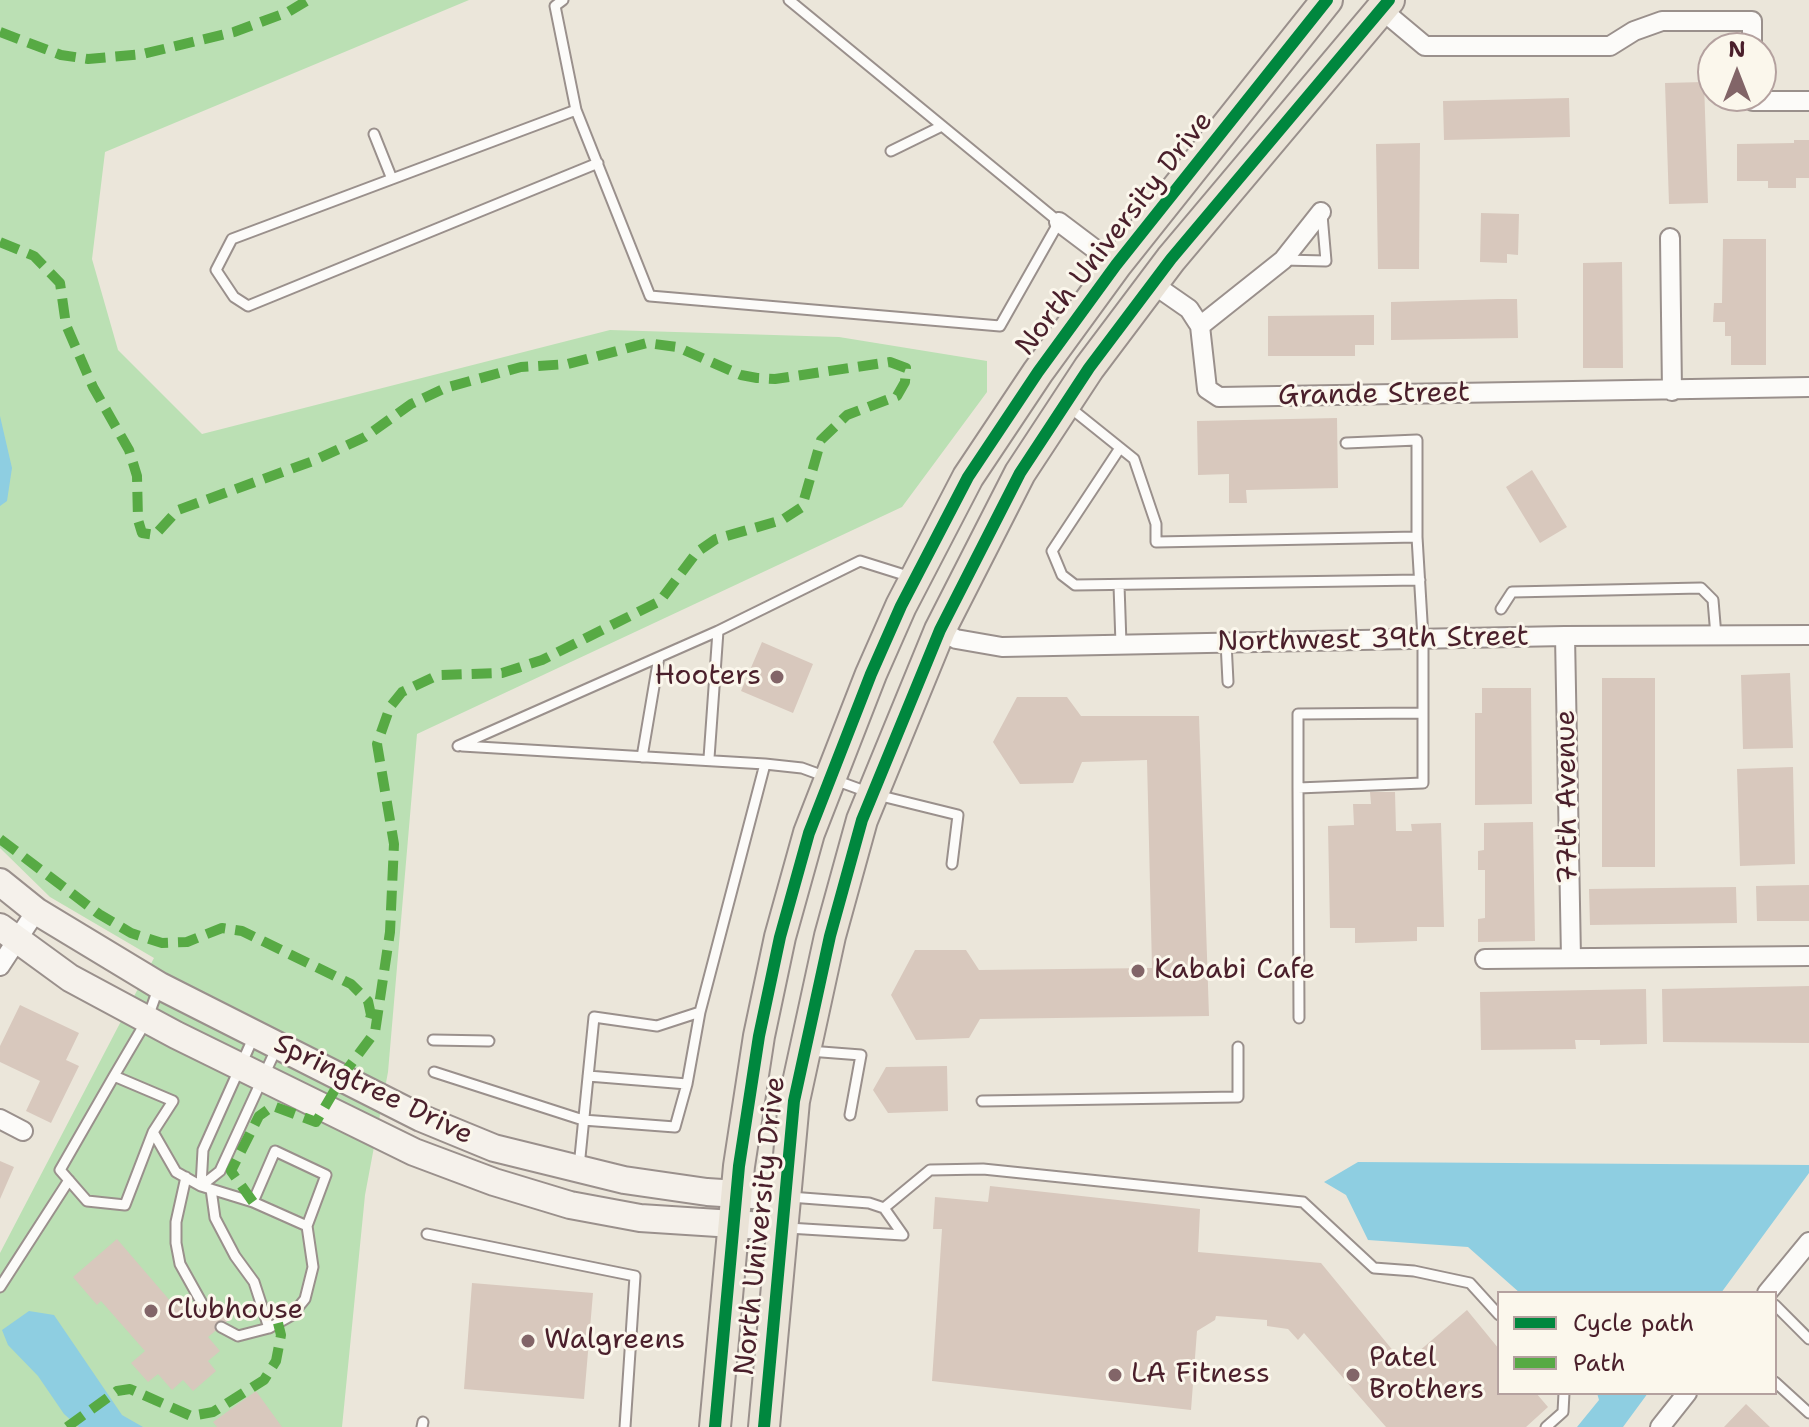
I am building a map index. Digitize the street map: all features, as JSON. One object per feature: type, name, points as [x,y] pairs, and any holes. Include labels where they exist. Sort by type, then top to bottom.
[{"type":"main road","name":"North University Drive","points":[[715,1427],[736,1194],[759,1036],[780,937],[809,833],[914,578],[968,477],[1110,272],[1327,0]]},
{"type":"main road","name":"North University Drive","points":[[764,1427],[794,1101],[830,936],[873,794],[940,630],[1020,473],[1066,404],[1160,276],[1385,5]]},
{"type":"main road","points":[[1160,276],[1153,242],[1171,217],[1170,199]]},
{"type":"main road","points":[[1101,355],[1100,336],[1123,305],[1110,272]]},
{"type":"street","points":[[1385,5],[1425,46],[1610,46],[1634,31],[1662,21],[1752,21],[1752,32]]},
{"type":"street","points":[[1777,101],[1809,101]]},
{"type":"street","points":[[1160,276],[1200,326],[1283,260],[1321,212]]},
{"type":"street","points":[[1059,222],[1110,272]]},
{"type":"street","points":[[1670,238],[1672,391]]},
{"type":"street","name":"Grande Street","points":[[1200,326],[1207,389],[1219,397],[1809,387]]},
{"type":"street","name":"Northwest 39th Street","points":[[940,630],[956,639],[1002,647],[1423,638],[1809,635]]},
{"type":"street","name":"77th Avenue","points":[[1565,636],[1571,958]]},
{"type":"street","name":"Springtree Drive","points":[[0,882],[36,911],[160,986],[436,1124],[494,1148],[578,1171],[736,1194],[783,1197]]},
{"type":"street","points":[[0,966],[9,933],[36,911]]},
{"type":"street","name":"Springtree Drive","points":[[9,933],[70,978],[147,1020],[414,1152],[506,1186],[570,1205],[640,1218],[780,1227]]},
{"type":"street","points":[[1485,959],[1809,956]]},
{"type":"street","points":[[0,1119],[23,1131]]},
{"type":"street","points":[[1769,1291],[1806,1252]]},
{"type":"street","points":[[1660,1427],[1685,1395]]},
{"type":"lane","points":[[563,0],[555,6],[576,110],[650,296],[1000,326],[1059,222],[789,0]]},
{"type":"lane","points":[[576,110],[232,239],[216,270],[234,297],[248,306],[598,163]]},
{"type":"lane","points":[[891,151],[942,126]]},
{"type":"lane","points":[[374,134],[392,179]]},
{"type":"lane","points":[[1283,260],[1326,261],[1321,212]]},
{"type":"lane","points":[[1066,404],[1134,459],[1156,524],[1156,542],[1417,537]]},
{"type":"lane","points":[[1298,788],[1423,783],[1423,638],[1417,537],[1417,440],[1346,443]]},
{"type":"lane","points":[[1120,448],[1052,551],[1062,575],[1075,585],[1420,580]]},
{"type":"lane","points":[[914,578],[860,561],[718,631],[458,746],[709,758],[802,768],[873,794],[958,815],[952,864]]},
{"type":"lane","points":[[1119,585],[1121,644]]},
{"type":"lane","points":[[1501,609],[1512,592],[1701,588],[1713,600],[1716,636]]},
{"type":"lane","points":[[709,758],[718,631]]},
{"type":"lane","points":[[1226,642],[1228,682]]},
{"type":"lane","points":[[642,757],[659,657]]},
{"type":"lane","points":[[1299,1018],[1298,714],[1423,713]]},
{"type":"lane","points":[[434,1072],[583,1120],[675,1127],[687,1084],[700,1012],[765,764]]},
{"type":"lane","points":[[114,1076],[173,1101],[153,1132],[125,1205],[87,1201],[60,1170],[114,1076],[147,1020],[160,986]]},
{"type":"lane","points":[[578,1171],[594,1017],[657,1026],[700,1012]]},
{"type":"lane","points":[[206,1187],[220,1171],[267,1037]]},
{"type":"lane","points":[[267,1037],[253,1072],[203,1150],[206,1187],[215,1218],[235,1256],[254,1282],[269,1328]]},
{"type":"lane","points":[[433,1040],[489,1041]]},
{"type":"lane","points":[[982,1101],[1238,1097],[1238,1047]]},
{"type":"lane","points":[[805,1050],[861,1055],[850,1115]]},
{"type":"lane","points":[[588,1076],[687,1084]]},
{"type":"lane","points":[[153,1132],[176,1172],[206,1187],[253,1202],[307,1226]]},
{"type":"lane","points":[[221,1327],[238,1336],[269,1328],[292,1315],[305,1299],[313,1267],[307,1226],[326,1175],[275,1151],[253,1202]]},
{"type":"lane","points":[[884,1208],[930,1170],[983,1169],[1303,1202],[1374,1268],[1414,1271],[1470,1283],[1497,1313]]},
{"type":"lane","points":[[186,1177],[176,1222],[176,1243],[180,1264],[204,1307]]},
{"type":"lane","points":[[0,1287],[69,1180]]},
{"type":"lane","points":[[780,1227],[903,1235],[884,1208],[869,1203],[783,1197]]},
{"type":"lane","points":[[427,1234],[635,1276],[625,1427]]},
{"type":"lane","points":[[1777,1307],[1809,1339]]},
{"type":"lane","points":[[1777,1384],[1809,1413]]},
{"type":"lane","points":[[1546,1427],[1563,1412],[1564,1395]]},
{"type":"green space","points":[[0,0],[469,0],[105,152],[92,259],[118,350],[202,434],[610,330],[839,337],[987,361],[987,392],[902,507],[417,734],[388,1072],[365,1195],[342,1427],[0,1427],[0,1253],[154,958],[50,897],[0,848]]},
{"type":"water","points":[[0,416],[12,468],[7,501],[0,506]]},
{"type":"water","points":[[1358,1162],[1809,1165],[1809,1173],[1722,1291],[1518,1291],[1468,1247],[1368,1240],[1346,1195],[1324,1182]]},
{"type":"water","points":[[29,1311],[54,1315],[122,1415],[143,1427],[79,1427],[64,1414],[38,1376],[8,1345],[2,1330]]},
{"type":"water","points":[[1598,1395],[1647,1395],[1623,1427],[1577,1427],[1599,1400]]},
{"type":"building","points":[[1697,82],[1697,112],[1705,112],[1708,203],[1669,204],[1665,83]]},
{"type":"building","points":[[1569,98],[1570,137],[1444,140],[1443,101]]},
{"type":"building","points":[[1794,140],[1809,140],[1809,178],[1796,178],[1796,188],[1768,188],[1768,181],[1737,181],[1737,144],[1794,143]]},
{"type":"building","points":[[1420,143],[1419,269],[1378,269],[1376,144]]},
{"type":"building","points":[[1481,213],[1519,214],[1518,255],[1507,254],[1507,263],[1480,262]]},
{"type":"building","points":[[1723,239],[1766,239],[1766,365],[1731,365],[1731,336],[1725,336],[1725,322],[1713,322],[1714,303],[1722,303]]},
{"type":"building","points":[[1622,262],[1623,368],[1583,368],[1583,263]]},
{"type":"building","points":[[1517,299],[1518,338],[1391,340],[1391,302]]},
{"type":"building","points":[[1374,315],[1374,345],[1355,345],[1355,356],[1268,356],[1268,316]]},
{"type":"building","points":[[1337,418],[1338,488],[1246,490],[1247,503],[1229,503],[1229,474],[1198,475],[1197,421]]},
{"type":"building","points":[[1532,470],[1567,527],[1540,543],[1506,487]]},
{"type":"building","name":"Hooters","points":[[762,642],[813,664],[793,713],[741,691]]},
{"type":"building","points":[[1790,673],[1793,748],[1743,749],[1741,675]]},
{"type":"building","points":[[1602,678],[1655,678],[1655,867],[1602,867]]},
{"type":"building","points":[[1482,688],[1531,688],[1532,804],[1475,805],[1475,713],[1482,713]]},
{"type":"building","points":[[1017,697],[1067,697],[1081,716],[1199,716],[1209,1016],[980,1019],[969,1038],[916,1040],[891,995],[915,950],[966,950],[979,970],[1152,968],[1147,760],[1082,762],[1073,783],[1020,784],[993,742]]},
{"type":"building","points":[[1793,767],[1795,864],[1740,866],[1737,769]]},
{"type":"building","points":[[1370,792],[1395,792],[1396,831],[1412,831],[1411,824],[1441,823],[1444,927],[1417,927],[1417,941],[1355,943],[1355,928],[1330,928],[1328,826],[1354,825],[1353,804],[1371,804]]},
{"type":"building","points":[[1533,822],[1535,941],[1478,942],[1478,919],[1485,918],[1485,870],[1478,870],[1478,851],[1484,850],[1484,823]]},
{"type":"building","points":[[1809,885],[1809,921],[1757,921],[1756,886]]},
{"type":"building","points":[[1736,887],[1737,923],[1590,925],[1589,889]]},
{"type":"building","points":[[1809,986],[1809,1043],[1663,1042],[1662,989]]},
{"type":"building","points":[[1646,989],[1647,1044],[1600,1045],[1600,1040],[1575,1040],[1576,1049],[1481,1050],[1480,992]]},
{"type":"building","points":[[20,1005],[79,1033],[66,1060],[79,1066],[51,1123],[26,1111],[40,1081],[0,1062],[0,1046]]},
{"type":"building","points":[[947,1066],[948,1111],[888,1113],[873,1090],[886,1067]]},
{"type":"building","points":[[0,1161],[14,1167],[0,1199]]},
{"type":"building","points":[[990,1186],[1200,1209],[1198,1252],[1321,1263],[1404,1364],[1467,1310],[1497,1347],[1497,1395],[1538,1395],[1548,1407],[1526,1427],[1386,1427],[1304,1333],[1298,1340],[1288,1329],[1267,1326],[1267,1320],[1216,1316],[1215,1320],[1197,1331],[1191,1410],[932,1381],[942,1229],[933,1229],[935,1197],[988,1202]]},
{"type":"building","name":"Clubhouse","points":[[117,1239],[172,1303],[178,1297],[194,1315],[214,1298],[231,1318],[208,1337],[220,1351],[208,1361],[216,1371],[193,1391],[183,1380],[172,1390],[158,1374],[148,1382],[131,1363],[145,1351],[101,1301],[97,1305],[73,1277]]},
{"type":"building","name":"Walgreens","points":[[472,1283],[593,1293],[584,1399],[464,1389]]},
{"type":"building","points":[[256,1391],[282,1427],[217,1427],[213,1422]]},
{"type":"building","points":[[1746,1404],[1770,1427],[1724,1427]]},
{"type":"marked path","points":[[0,32],[61,55],[88,59],[143,54],[234,32],[288,12],[308,0]]},
{"type":"marked path","points":[[0,242],[34,256],[60,283],[66,325],[93,387],[129,450],[137,476],[138,520],[142,533],[155,535],[178,510],[313,461],[365,437],[411,404],[445,388],[521,367],[568,364],[647,343],[677,347],[741,375],[757,378],[775,379],[890,362],[906,368],[905,382],[897,396],[847,415],[821,440],[802,507],[782,520],[716,539],[697,552],[660,601],[542,660],[502,673],[438,675],[402,692],[390,707],[377,744],[394,844],[390,932],[375,1032],[342,1076]]},
{"type":"marked path","points":[[0,839],[99,914],[131,933],[162,943],[187,942],[222,928],[242,931],[351,984],[368,1001],[371,1015],[368,1026]]},
{"type":"marked path","points":[[253,1202],[231,1171],[259,1116],[273,1106],[316,1122],[347,1069]]},
{"type":"marked path","points":[[67,1427],[117,1391],[130,1389],[191,1416],[213,1412],[264,1380],[276,1361],[281,1335],[278,1323]]},
{"type":"cycle path","points":[[715,1427],[739,1166],[759,1036],[780,937],[809,833],[871,674],[901,606],[968,477],[1038,372],[1116,265],[1327,0]]},
{"type":"cycle path","points":[[764,1427],[794,1101],[830,936],[862,820],[940,630],[1020,473],[1089,368],[1171,259],[1389,0]]},
{"type":"place","name":"Hooters","points":[[777,677]]},
{"type":"place","name":"Kababi Cafe","points":[[1138,971]]},
{"type":"place","name":"Clubhouse","points":[[151,1311]]},
{"type":"place","name":"Walgreens","points":[[528,1341]]},
{"type":"place","name":"LA Fitness","points":[[1115,1375]]},
{"type":"place","name":"Patel Brothers","points":[[1353,1375]]}]
